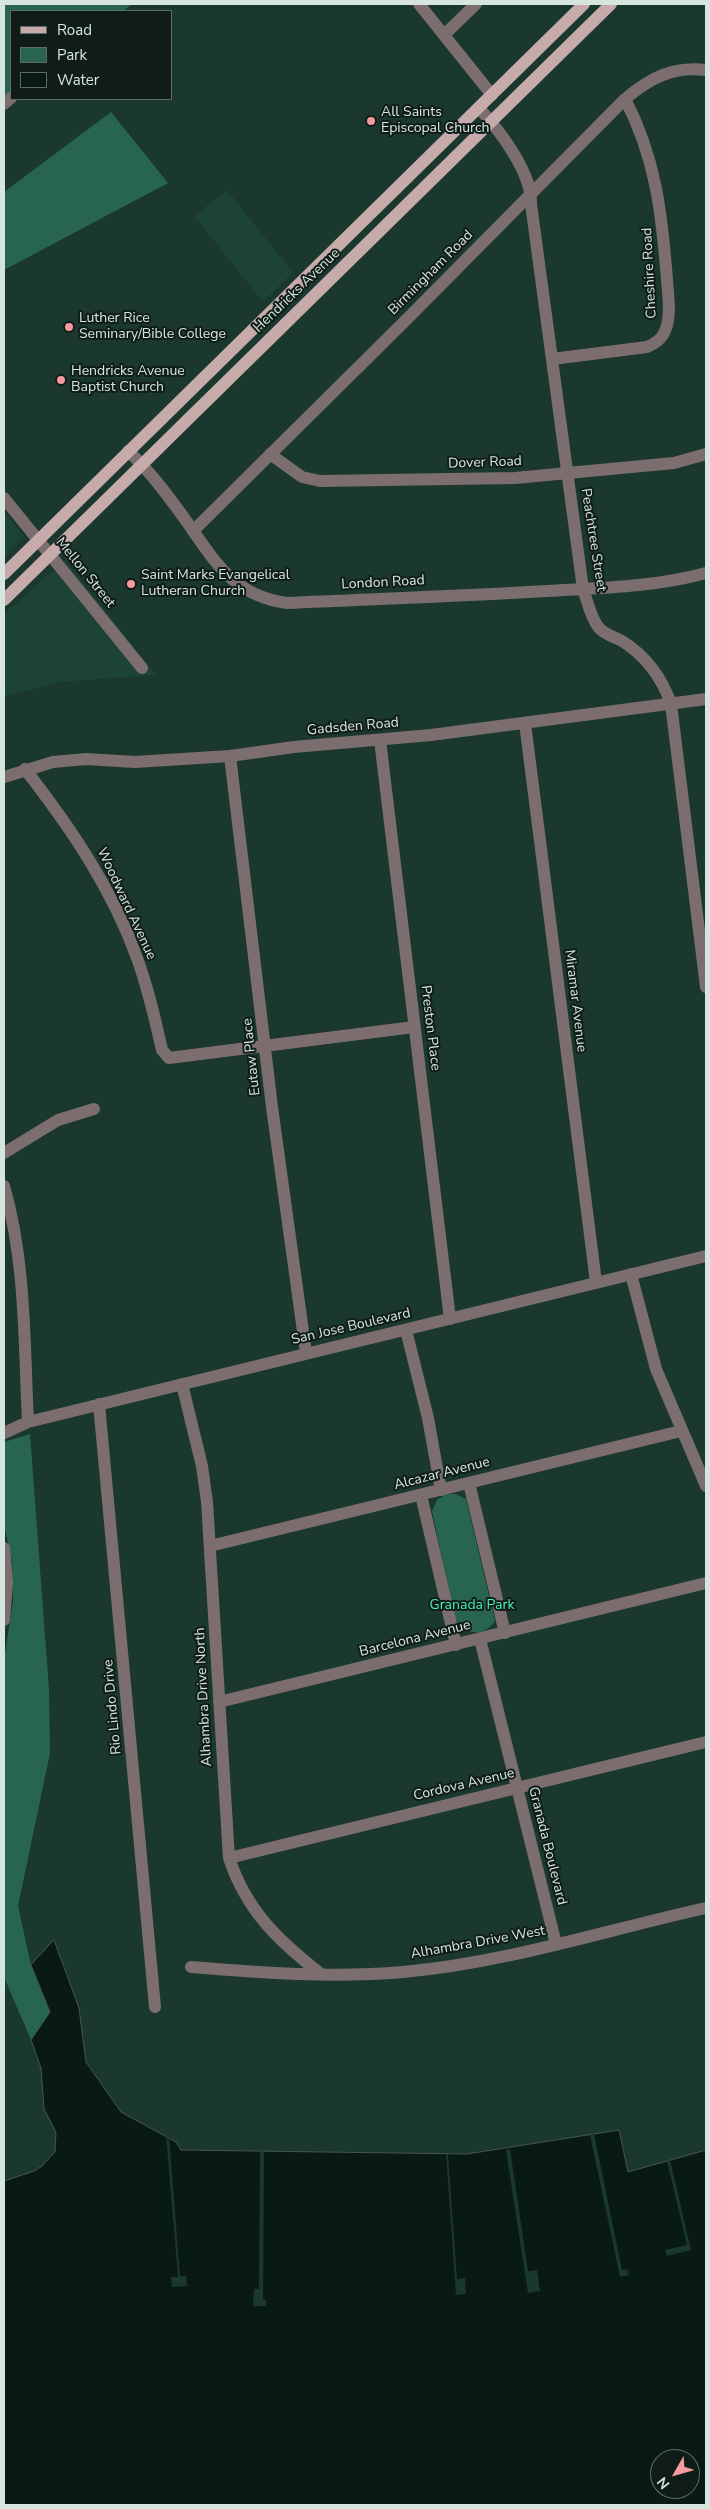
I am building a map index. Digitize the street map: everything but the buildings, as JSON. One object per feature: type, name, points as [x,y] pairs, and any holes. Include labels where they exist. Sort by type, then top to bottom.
[{"type":"main road","name":"Hendricks Avenue","points":[[4,574],[584,4]]},
{"type":"main road","name":"Hendricks Avenue","points":[[4,600],[611,4]]},
{"type":"main road","points":[[394,191],[407,205]]},
{"type":"main road","points":[[305,278],[320,289]]},
{"type":"main road","points":[[230,353],[242,366]]},
{"type":"street","points":[[419,4],[492,95]]},
{"type":"street","points":[[444,35],[476,4]]},
{"type":"street","name":"Birmingham Road","points":[[193,531],[625,99],[652,78],[669,72],[693,68],[706,70]]},
{"type":"street","name":"Cheshire Road","points":[[552,359],[647,347],[656,343],[665,331],[668,322],[662,214],[647,154],[625,99]]},
{"type":"street","name":"Peachtree Street","points":[[479,108],[491,121],[520,165],[532,193],[531,204],[583,589],[592,619],[600,628],[628,645],[644,659],[662,682],[670,704],[706,987]]},
{"type":"street","name":"London Road","points":[[128,451],[143,464],[227,575],[239,586],[270,601],[288,603],[442,595],[494,596],[646,584],[706,573]]},
{"type":"street","name":"Dover Road","points":[[270,454],[302,477],[320,481],[515,478],[674,463],[706,454]]},
{"type":"street","name":"Mellon Street","points":[[4,498],[142,668]]},
{"type":"street","name":"Gadsden Road","points":[[4,777],[24,769],[53,762],[86,759],[135,762],[230,756],[294,747],[380,740],[525,723],[706,699]]},
{"type":"street","name":"Miramar Avenue","points":[[525,723],[596,1282]]},
{"type":"street","name":"Preston Place","points":[[380,740],[450,1319]]},
{"type":"street","name":"Eutaw Place","points":[[230,756],[306,1353]]},
{"type":"street","name":"Woodward Avenue","points":[[24,769],[85,851],[113,906],[140,968],[162,1050],[169,1058],[414,1027]]},
{"type":"street","points":[[4,1153],[58,1120],[94,1109]]},
{"type":"street","points":[[4,1186],[13,1222],[21,1278],[28,1422]]},
{"type":"street","name":"San Jose Boulevard","points":[[4,1433],[28,1422],[99,1404],[706,1256]]},
{"type":"street","points":[[631,1274],[649,1349],[681,1431],[706,1486]]},
{"type":"street","points":[[406,1330],[428,1418],[441,1490]]},
{"type":"street","name":"Alhambra Drive North","points":[[182,1384],[202,1466],[210,1546],[229,1858],[235,1876],[263,1923],[287,1947],[322,1975]]},
{"type":"street","name":"Rio Lindo Drive","points":[[99,1404],[155,2007]]},
{"type":"street","name":"Alcazar Avenue","points":[[210,1546],[681,1431]]},
{"type":"street","points":[[469,1483],[505,1633]]},
{"type":"street","points":[[421,1495],[456,1645]]},
{"type":"street","points":[[4,1548],[7,1582],[4,1620]]},
{"type":"street","name":"Barcelona Avenue","points":[[219,1702],[706,1583]]},
{"type":"street","name":"Granada Boulevard","points":[[480,1639],[556,1944]]},
{"type":"street","name":"Cordova Avenue","points":[[229,1858],[706,1742]]},
{"type":"street","name":"Alhambra Drive West","points":[[192,1967],[270,1974],[322,1975],[402,1972],[437,1968],[556,1944],[706,1908]]},
{"type":"shaded area","points":[[227,190],[293,272],[263,302],[194,216]]},
{"type":"shaded area","points":[[4,511],[24,537],[4,557]]},
{"type":"shaded area","points":[[65,560],[156,675],[60,682],[4,697],[4,614]]},
{"type":"green space","points":[[4,4],[132,4],[124,10],[10,10],[10,92],[4,97]]},
{"type":"green space","points":[[111,112],[168,183],[4,270],[4,192]]},
{"type":"green space","points":[[30,1434],[49,1690],[50,1753],[18,1906],[31,1965],[50,2012],[31,2040],[4,1977],[4,1660],[13,1601],[12,1561],[4,1525],[4,1442]]},
{"type":"green space","name":"Granada Park","points":[[447,1494],[456,1494],[466,1499],[495,1621],[480,1632],[469,1631],[459,1624],[455,1618],[432,1511],[437,1500]]},
{"type":"water","points":[[54,1940],[79,2008],[86,2062],[121,2112],[176,2142],[181,2150],[467,2154],[619,2130],[628,2172],[706,2150],[706,2505],[4,2505],[4,2181],[34,2171],[42,2166],[55,2152],[56,2132],[44,2109],[41,2068],[31,2040],[50,2012],[31,1965]]},
{"type":"pier","points":[[594,2134],[622,2270],[627,2269],[629,2275],[620,2277],[590,2135]]},
{"type":"pier","points":[[166,2135],[169,2136],[180,2276],[186,2276],[187,2286],[172,2287],[171,2277],[178,2277]]},
{"type":"pier","points":[[510,2149],[528,2271],[537,2270],[540,2291],[528,2293],[506,2150]]},
{"type":"pier","points":[[260,2151],[264,2151],[263,2300],[266,2300],[266,2306],[253,2306],[254,2289],[259,2289]]},
{"type":"pier","points":[[446,2154],[448,2154],[457,2279],[465,2278],[466,2294],[456,2295]]},
{"type":"pier","points":[[670,2160],[691,2250],[667,2256],[665,2250],[687,2245],[667,2161]]},
{"type":"place","name":"All Saints Episcopal Church","points":[[371,121]]},
{"type":"place","name":"Luther Rice Seminary/Bible College","points":[[69,327]]},
{"type":"place","name":"Hendricks Avenue Baptist Church","points":[[61,380]]},
{"type":"place","name":"Saint Marks Evangelical Lutheran Church","points":[[131,584]]}]
